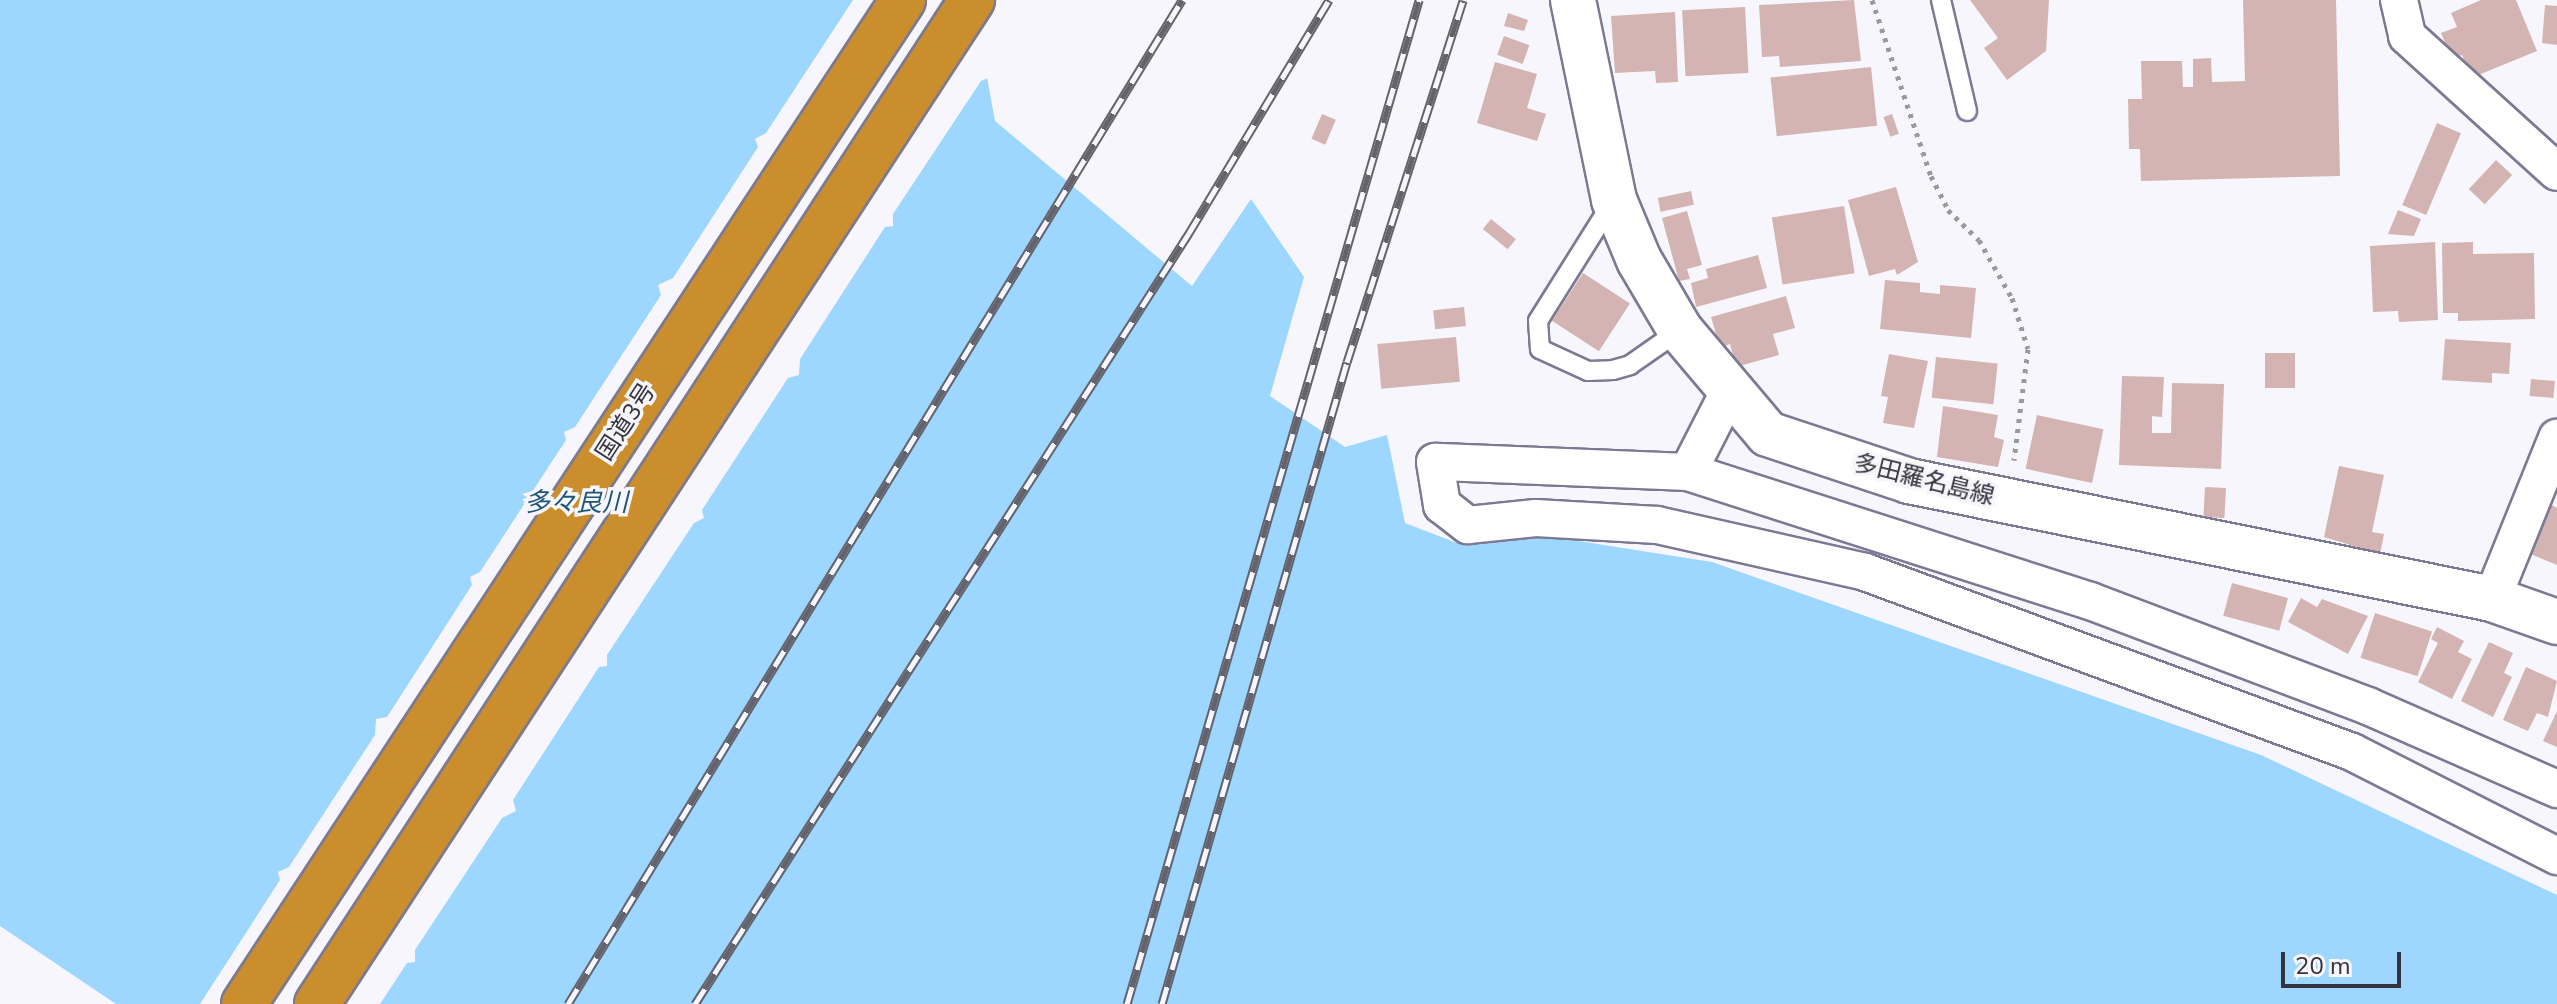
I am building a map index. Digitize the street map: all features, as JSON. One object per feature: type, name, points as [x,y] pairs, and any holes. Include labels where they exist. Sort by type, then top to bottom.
[{"type":"highway","points":[[317,1004],[972,0]]},
{"type":"highway","name":"国道3号","points":[[244,1004],[902,1]]},
{"type":"main road","name":"多田羅名島線","points":[[1573,0],[1614,200],[1655,295],[1680,330],[1768,434],[1909,481],[2492,599],[2557,622]]},
{"type":"street","points":[[2399,0],[2407,36],[2557,171]]},
{"type":"street","points":[[1688,472],[1731,388]]},
{"type":"street","points":[[2492,599],[2557,438]]},
{"type":"street","points":[[2557,789],[2368,706],[2090,601],[1688,472],[1435,462],[1442,505],[1468,525],[1536,518],[1657,525],[1865,572],[2352,752],[2557,856]]},
{"type":"lane","points":[[1941,0],[1967,111]]},
{"type":"lane","points":[[1614,200],[1538,321],[1540,349],[1588,371],[1613,370],[1630,365],[1680,330]]},
{"type":"path","points":[[1872,0],[1931,176],[1948,210],[1979,240],[2012,298],[2028,349],[2029,376],[2002,500]]},
{"type":"water","name":"多々良川","points":[[0,0],[857,0],[987,77],[995,121],[1192,286],[1251,199],[1304,277],[1270,396],[1345,447],[1387,435],[1405,523],[1457,543],[1553,537],[1712,562],[2261,755],[2557,895],[2557,1004],[116,1004],[0,926]]},
{"type":"pier","points":[[853,0],[865,0],[991,77],[981,81],[893,214],[893,226],[885,227],[800,359],[799,375],[788,378],[702,510],[704,518],[694,523],[607,655],[607,666],[599,667],[513,800],[516,811],[502,818],[415,950],[415,962],[407,963],[380,1004],[200,1004],[280,880],[278,872],[289,867],[375,735],[376,719],[387,717],[472,585],[470,577],[480,572],[566,440],[564,432],[575,427],[661,295],[658,285],[673,278],[758,147],[755,139],[766,133]]},
{"type":"building","points":[[1854,0],[1861,61],[1780,67],[1779,56],[1762,57],[1759,5]]},
{"type":"building","points":[[1970,0],[2049,0],[2046,51],[2007,80],[1984,48],[1998,38]]},
{"type":"building","points":[[2243,0],[2336,0],[2340,176],[2141,181],[2140,149],[2129,149],[2128,99],[2142,99],[2141,61],[2182,61],[2183,87],[2193,87],[2193,59],[2211,58],[2212,82],[2245,81]]},
{"type":"building","points":[[2481,0],[2516,0],[2537,51],[2471,78],[2462,55],[2452,59],[2441,33],[2457,27],[2451,13]]},
{"type":"building","points":[[2545,5],[2557,6],[2557,45],[2542,43]]},
{"type":"building","points":[[1745,7],[1748,73],[1686,76],[1682,10]]},
{"type":"building","points":[[1675,12],[1678,82],[1656,83],[1655,71],[1615,73],[1611,16]]},
{"type":"building","points":[[1508,13],[1528,20],[1524,31],[1504,26]]},
{"type":"building","points":[[1504,36],[1529,45],[1523,64],[1497,55]]},
{"type":"building","points":[[1495,62],[1537,74],[1527,108],[1546,114],[1537,141],[1477,123]]},
{"type":"building","points":[[1871,67],[1877,126],[1777,136],[1771,78]]},
{"type":"building","points":[[1322,114],[1336,120],[1325,145],[1311,139]]},
{"type":"building","points":[[1892,114],[1899,134],[1890,137],[1883,117]]},
{"type":"building","points":[[2437,123],[2461,133],[2426,215],[2402,205]]},
{"type":"building","points":[[2496,160],[2512,175],[2485,204],[2469,189]]},
{"type":"building","points":[[1896,187],[1918,262],[1897,275],[1895,269],[1869,276],[1848,200]]},
{"type":"building","points":[[1691,191],[1694,205],[1661,212],[1658,198]]},
{"type":"building","points":[[1844,206],[1855,273],[1783,285],[1772,217]]},
{"type":"building","points":[[2398,210],[2421,219],[2414,236],[2388,234]]},
{"type":"building","points":[[1687,211],[1702,265],[1687,269],[1690,279],[1679,281],[1662,218]]},
{"type":"building","points":[[1491,219],[1516,239],[1508,249],[1483,229]]},
{"type":"building","points":[[2435,242],[2438,320],[2399,322],[2398,311],[2373,312],[2370,246]]},
{"type":"building","points":[[2473,242],[2473,254],[2534,253],[2535,319],[2458,321],[2458,313],[2443,313],[2442,243]]},
{"type":"building","points":[[1758,255],[1767,288],[1696,307],[1691,283],[1708,278],[1706,269]]},
{"type":"building","points":[[1583,273],[1630,303],[1599,351],[1552,321]]},
{"type":"building","points":[[1885,280],[1920,283],[1920,292],[1940,294],[1940,285],[1976,288],[1971,338],[1880,329]]},
{"type":"building","points":[[1786,296],[1795,328],[1773,334],[1779,355],[1736,367],[1730,344],[1720,348],[1711,317]]},
{"type":"building","points":[[1464,307],[1466,326],[1435,329],[1433,310]]},
{"type":"building","points":[[1456,337],[1460,382],[1381,389],[1377,344]]},
{"type":"building","points":[[2445,339],[2511,343],[2509,374],[2492,373],[2492,383],[2442,380]]},
{"type":"building","points":[[2265,353],[2295,353],[2295,388],[2265,388]]},
{"type":"building","points":[[1889,354],[1928,361],[1914,428],[1883,423],[1888,397],[1881,396]]},
{"type":"building","points":[[1936,357],[1998,363],[1993,404],[1932,398]]},
{"type":"building","points":[[2122,376],[2164,377],[2162,417],[2152,416],[2152,433],[2171,433],[2172,383],[2224,384],[2221,469],[2119,465]]},
{"type":"building","points":[[2531,379],[2555,381],[2553,398],[2530,396]]},
{"type":"building","points":[[1943,406],[1998,415],[1994,437],[2004,440],[1998,467],[1937,457]]},
{"type":"building","points":[[2037,415],[2104,429],[2092,483],[2026,469]]},
{"type":"building","points":[[2339,466],[2384,475],[2372,532],[2384,534],[2380,554],[2324,537]]},
{"type":"building","points":[[2205,487],[2226,488],[2224,518],[2203,517]]},
{"type":"building","points":[[2550,504],[2557,508],[2557,565],[2528,553]]},
{"type":"building","points":[[2232,583],[2288,598],[2279,631],[2223,616]]},
{"type":"building","points":[[2301,598],[2317,607],[2322,599],[2368,616],[2348,654],[2288,622]]},
{"type":"building","points":[[2375,613],[2432,632],[2418,676],[2360,658]]},
{"type":"building","points":[[2437,627],[2464,641],[2458,652],[2472,659],[2452,699],[2418,682],[2438,643],[2431,639]]},
{"type":"building","points":[[2489,642],[2513,653],[2504,673],[2512,677],[2493,717],[2461,701]]},
{"type":"building","points":[[2526,667],[2557,681],[2548,717],[2537,713],[2528,731],[2503,720]]},
{"type":"building","points":[[2557,711],[2557,747],[2543,741]]},
{"type":"railway","points":[[568,1004],[1182,0]]},
{"type":"railway","points":[[695,1004],[1189,233],[1329,0]]},
{"type":"railway","points":[[1127,1004],[1419,0]]},
{"type":"railway","points":[[1162,1004],[1347,362],[1463,0]]}]
